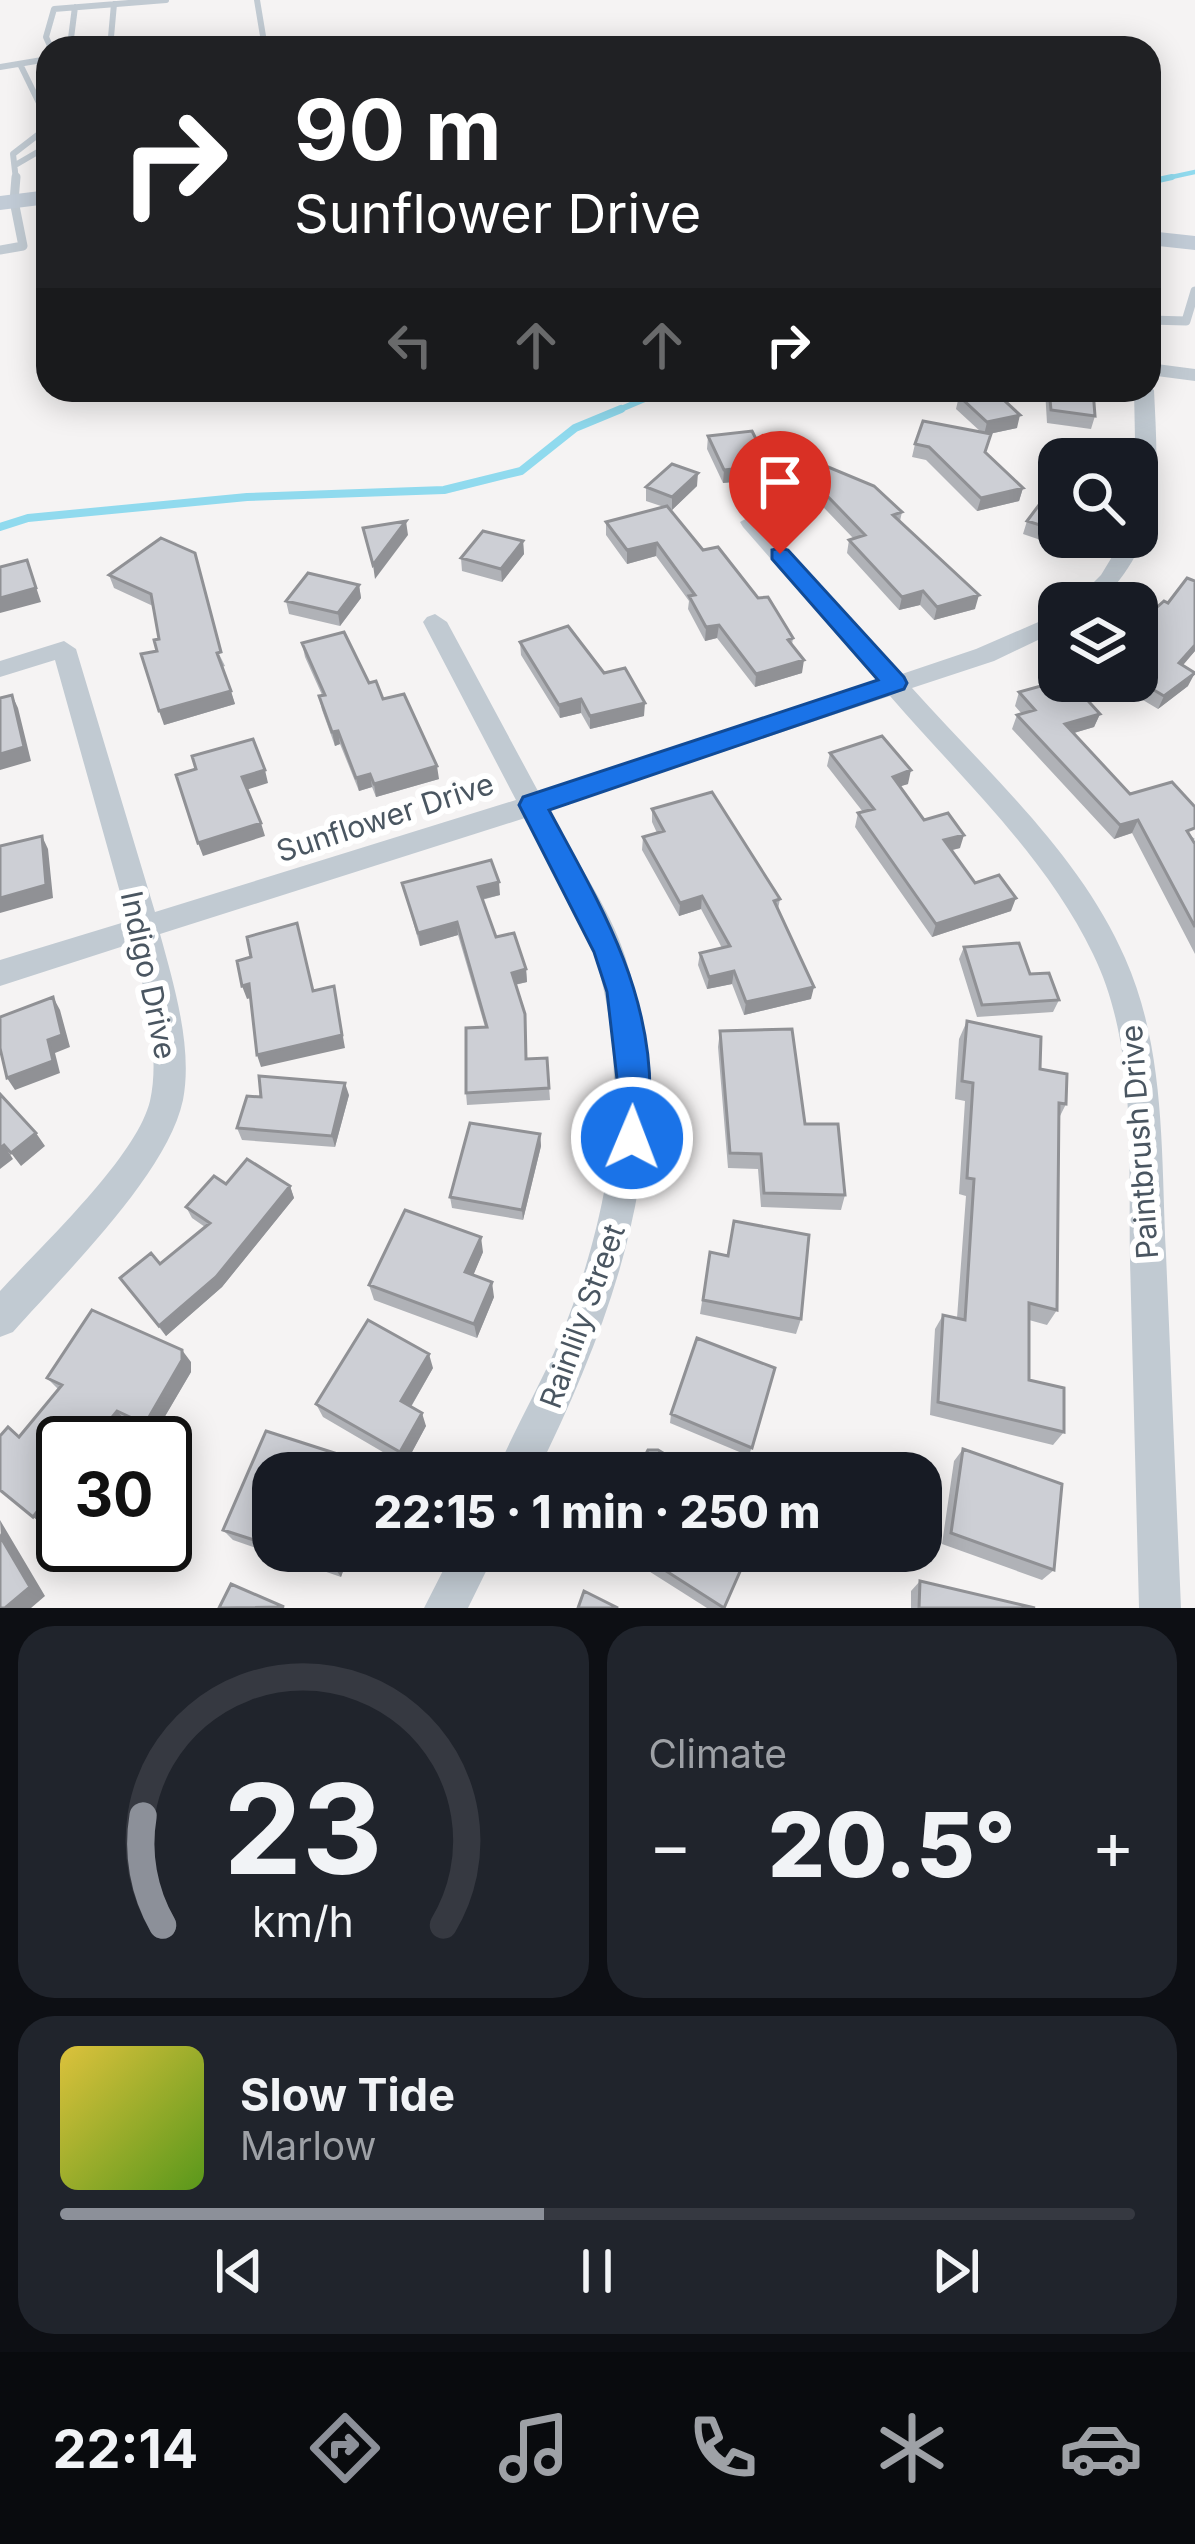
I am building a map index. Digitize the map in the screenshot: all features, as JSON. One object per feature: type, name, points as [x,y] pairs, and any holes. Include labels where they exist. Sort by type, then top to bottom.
[{"type":"main road","points":[[1161,239],[1195,242]]},
{"type":"street","points":[[1161,371],[1195,375]]},
{"type":"street","points":[[1143,438],[1144,402]]},
{"type":"street","name":"Paintbrush Drive","points":[[751,522],[1047,858],[1087,913],[1112,959],[1132,1020],[1143,1112],[1160,1608]]},
{"type":"street","points":[[1105,582],[1128,558]]},
{"type":"street","name":"Rainlily Street","points":[[435,622],[600,934],[622,992],[634,1079],[624,1203],[584,1329],[526,1452]]},
{"type":"street","name":"Sunflower Drive","points":[[0,973],[533,805],[985,655],[1038,631]]},
{"type":"street","name":"Indigo Drive","points":[[0,669],[64,650],[142,930],[171,1071],[166,1103],[147,1141],[110,1192],[0,1319]]},
{"type":"street","points":[[446,1608],[464,1572]]},
{"type":"lane","points":[[46,36],[54,8],[166,0]]},
{"type":"lane","points":[[256,0],[263,36]]},
{"type":"lane","points":[[111,36],[114,4]]},
{"type":"lane","points":[[70,36],[75,7]]},
{"type":"lane","points":[[0,67],[36,61]]},
{"type":"lane","points":[[20,64],[36,91]]},
{"type":"lane","points":[[0,250],[23,246],[7,202],[17,164],[13,154],[36,136]]},
{"type":"lane","points":[[17,164],[36,153]]},
{"type":"lane","points":[[1161,320],[1186,321],[1195,291]]},
{"type":"building","points":[[965,402],[1006,402],[1020,415],[987,422]]},
{"type":"building","points":[[1050,402],[1094,402],[1095,416],[1051,410]]},
{"type":"building","points":[[923,421],[991,434],[985,452],[1023,488],[981,498],[929,447],[915,444]]},
{"type":"building","points":[[752,431],[769,465],[724,470],[708,436]]},
{"type":"building","points":[[780,447],[874,486],[902,512],[893,515],[979,595],[937,607],[923,591],[902,597],[849,540],[865,535]]},
{"type":"building","points":[[672,464],[698,473],[672,497],[646,487]]},
{"type":"building","points":[[667,506],[703,550],[718,547],[758,598],[768,597],[793,638],[788,640],[804,660],[756,674],[719,625],[706,627],[689,596],[695,595],[657,543],[627,550],[606,522]]},
{"type":"building","points":[[1038,506],[1038,524],[1027,521]]},
{"type":"building","points":[[406,521],[373,565],[363,528]]},
{"type":"building","points":[[483,531],[523,541],[501,569],[461,558]]},
{"type":"building","points":[[161,538],[195,553],[221,652],[217,653],[231,691],[159,711],[141,654],[157,651],[154,640],[159,639],[151,594],[109,575]]},
{"type":"building","points":[[27,560],[36,588],[0,598],[0,567]]},
{"type":"building","points":[[308,573],[359,585],[338,613],[286,601]]},
{"type":"building","points":[[1187,578],[1195,581],[1195,645],[1179,663],[1195,673],[1164,696],[1158,692],[1158,606],[1168,603]]},
{"type":"building","points":[[568,626],[604,673],[625,668],[645,703],[590,716],[581,699],[559,705],[520,642]]},
{"type":"building","points":[[344,632],[369,683],[376,681],[383,699],[404,694],[437,766],[374,784],[370,774],[356,778],[338,731],[332,732],[319,696],[325,695],[302,643]]},
{"type":"building","points":[[1038,687],[1038,702],[1089,702],[1100,714],[1065,724],[1130,794],[1172,782],[1195,807],[1195,828],[1187,831],[1195,844],[1195,927],[1138,820],[1120,825],[1017,715],[1035,710],[1019,692]]},
{"type":"building","points":[[12,695],[24,747],[0,754],[0,698]]},
{"type":"building","points":[[882,736],[911,770],[893,777],[924,820],[948,813],[964,835],[944,840],[975,883],[999,875],[1016,898],[936,924],[858,813],[874,809],[830,753]]},
{"type":"building","points":[[253,739],[265,770],[242,777],[261,823],[198,843],[176,775],[196,769],[192,756]]},
{"type":"building","points":[[712,792],[780,899],[774,901],[814,987],[746,1002],[734,971],[709,977],[700,953],[730,946],[702,896],[680,903],[643,837],[664,831],[652,809]]},
{"type":"building","points":[[42,836],[46,885],[0,898],[0,846]]},
{"type":"building","points":[[491,860],[499,882],[478,887],[496,937],[514,933],[526,969],[512,973],[525,1014],[526,1059],[547,1058],[549,1088],[466,1093],[466,1028],[487,1027],[457,922],[418,933],[402,883]]},
{"type":"building","points":[[297,923],[313,991],[334,986],[342,1035],[257,1055],[249,984],[242,986],[237,961],[251,957],[247,937]]},
{"type":"building","points":[[1019,943],[1030,974],[1049,973],[1059,1000],[982,1005],[964,947]]},
{"type":"building","points":[[53,997],[62,1035],[48,1040],[53,1061],[7,1078],[0,1017]]},
{"type":"building","points":[[967,1021],[1041,1037],[1040,1069],[1067,1074],[1066,1104],[1059,1103],[1057,1310],[1029,1303],[1029,1380],[1064,1388],[1064,1432],[938,1402],[943,1315],[965,1320],[974,1179],[967,1178],[973,1083],[962,1081]]},
{"type":"building","points":[[792,1029],[805,1124],[838,1124],[845,1195],[764,1193],[761,1154],[730,1153],[720,1031]]},
{"type":"building","points":[[259,1076],[345,1083],[332,1136],[237,1128],[247,1096],[261,1097]]},
{"type":"building","points":[[0,1094],[36,1133],[11,1153],[4,1145],[0,1148]]},
{"type":"building","points":[[470,1123],[540,1134],[522,1210],[450,1197]]},
{"type":"building","points":[[247,1159],[290,1186],[216,1277],[159,1326],[120,1278],[151,1253],[160,1264],[210,1223],[186,1207],[214,1176],[226,1184]]},
{"type":"building","points":[[405,1210],[481,1237],[465,1272],[492,1282],[474,1324],[369,1285]]},
{"type":"building","points":[[734,1221],[809,1235],[801,1319],[703,1300],[710,1252],[728,1256]]},
{"type":"building","points":[[92,1310],[182,1350],[182,1360],[150,1416],[117,1411],[113,1416],[36,1416],[62,1385],[47,1378]]},
{"type":"building","points":[[368,1320],[429,1354],[401,1401],[422,1413],[400,1452],[316,1404]]},
{"type":"building","points":[[697,1338],[775,1368],[752,1448],[671,1414]]},
{"type":"building","points":[[36,1416],[33,1517],[0,1490],[0,1436],[8,1427],[19,1437]]},
{"type":"building","points":[[266,1431],[331,1452],[257,1452]]},
{"type":"building","points":[[963,1449],[1062,1484],[1054,1570],[951,1533]]},
{"type":"building","points":[[252,1463],[252,1539],[223,1530]]},
{"type":"building","points":[[0,1536],[30,1587],[5,1608],[0,1608]]},
{"type":"building","points":[[668,1572],[740,1572],[724,1608]]},
{"type":"building","points":[[920,1581],[1035,1608],[919,1608]]},
{"type":"building","points":[[231,1584],[284,1607],[219,1608]]},
{"type":"building","points":[[584,1591],[618,1608],[578,1608]]},
{"type":"waterway","points":[[1161,179],[1195,172]]},
{"type":"waterway","points":[[1161,179],[1172,177]]},
{"type":"waterway","points":[[614,412],[638,402]]},
{"type":"waterway","points":[[0,527],[28,518],[247,497],[444,490],[521,471],[575,428],[621,409]]},
{"type":"route","points":[[632,1138],[634,1079],[622,992],[609,952],[533,805],[895,683],[780,554]]}]
